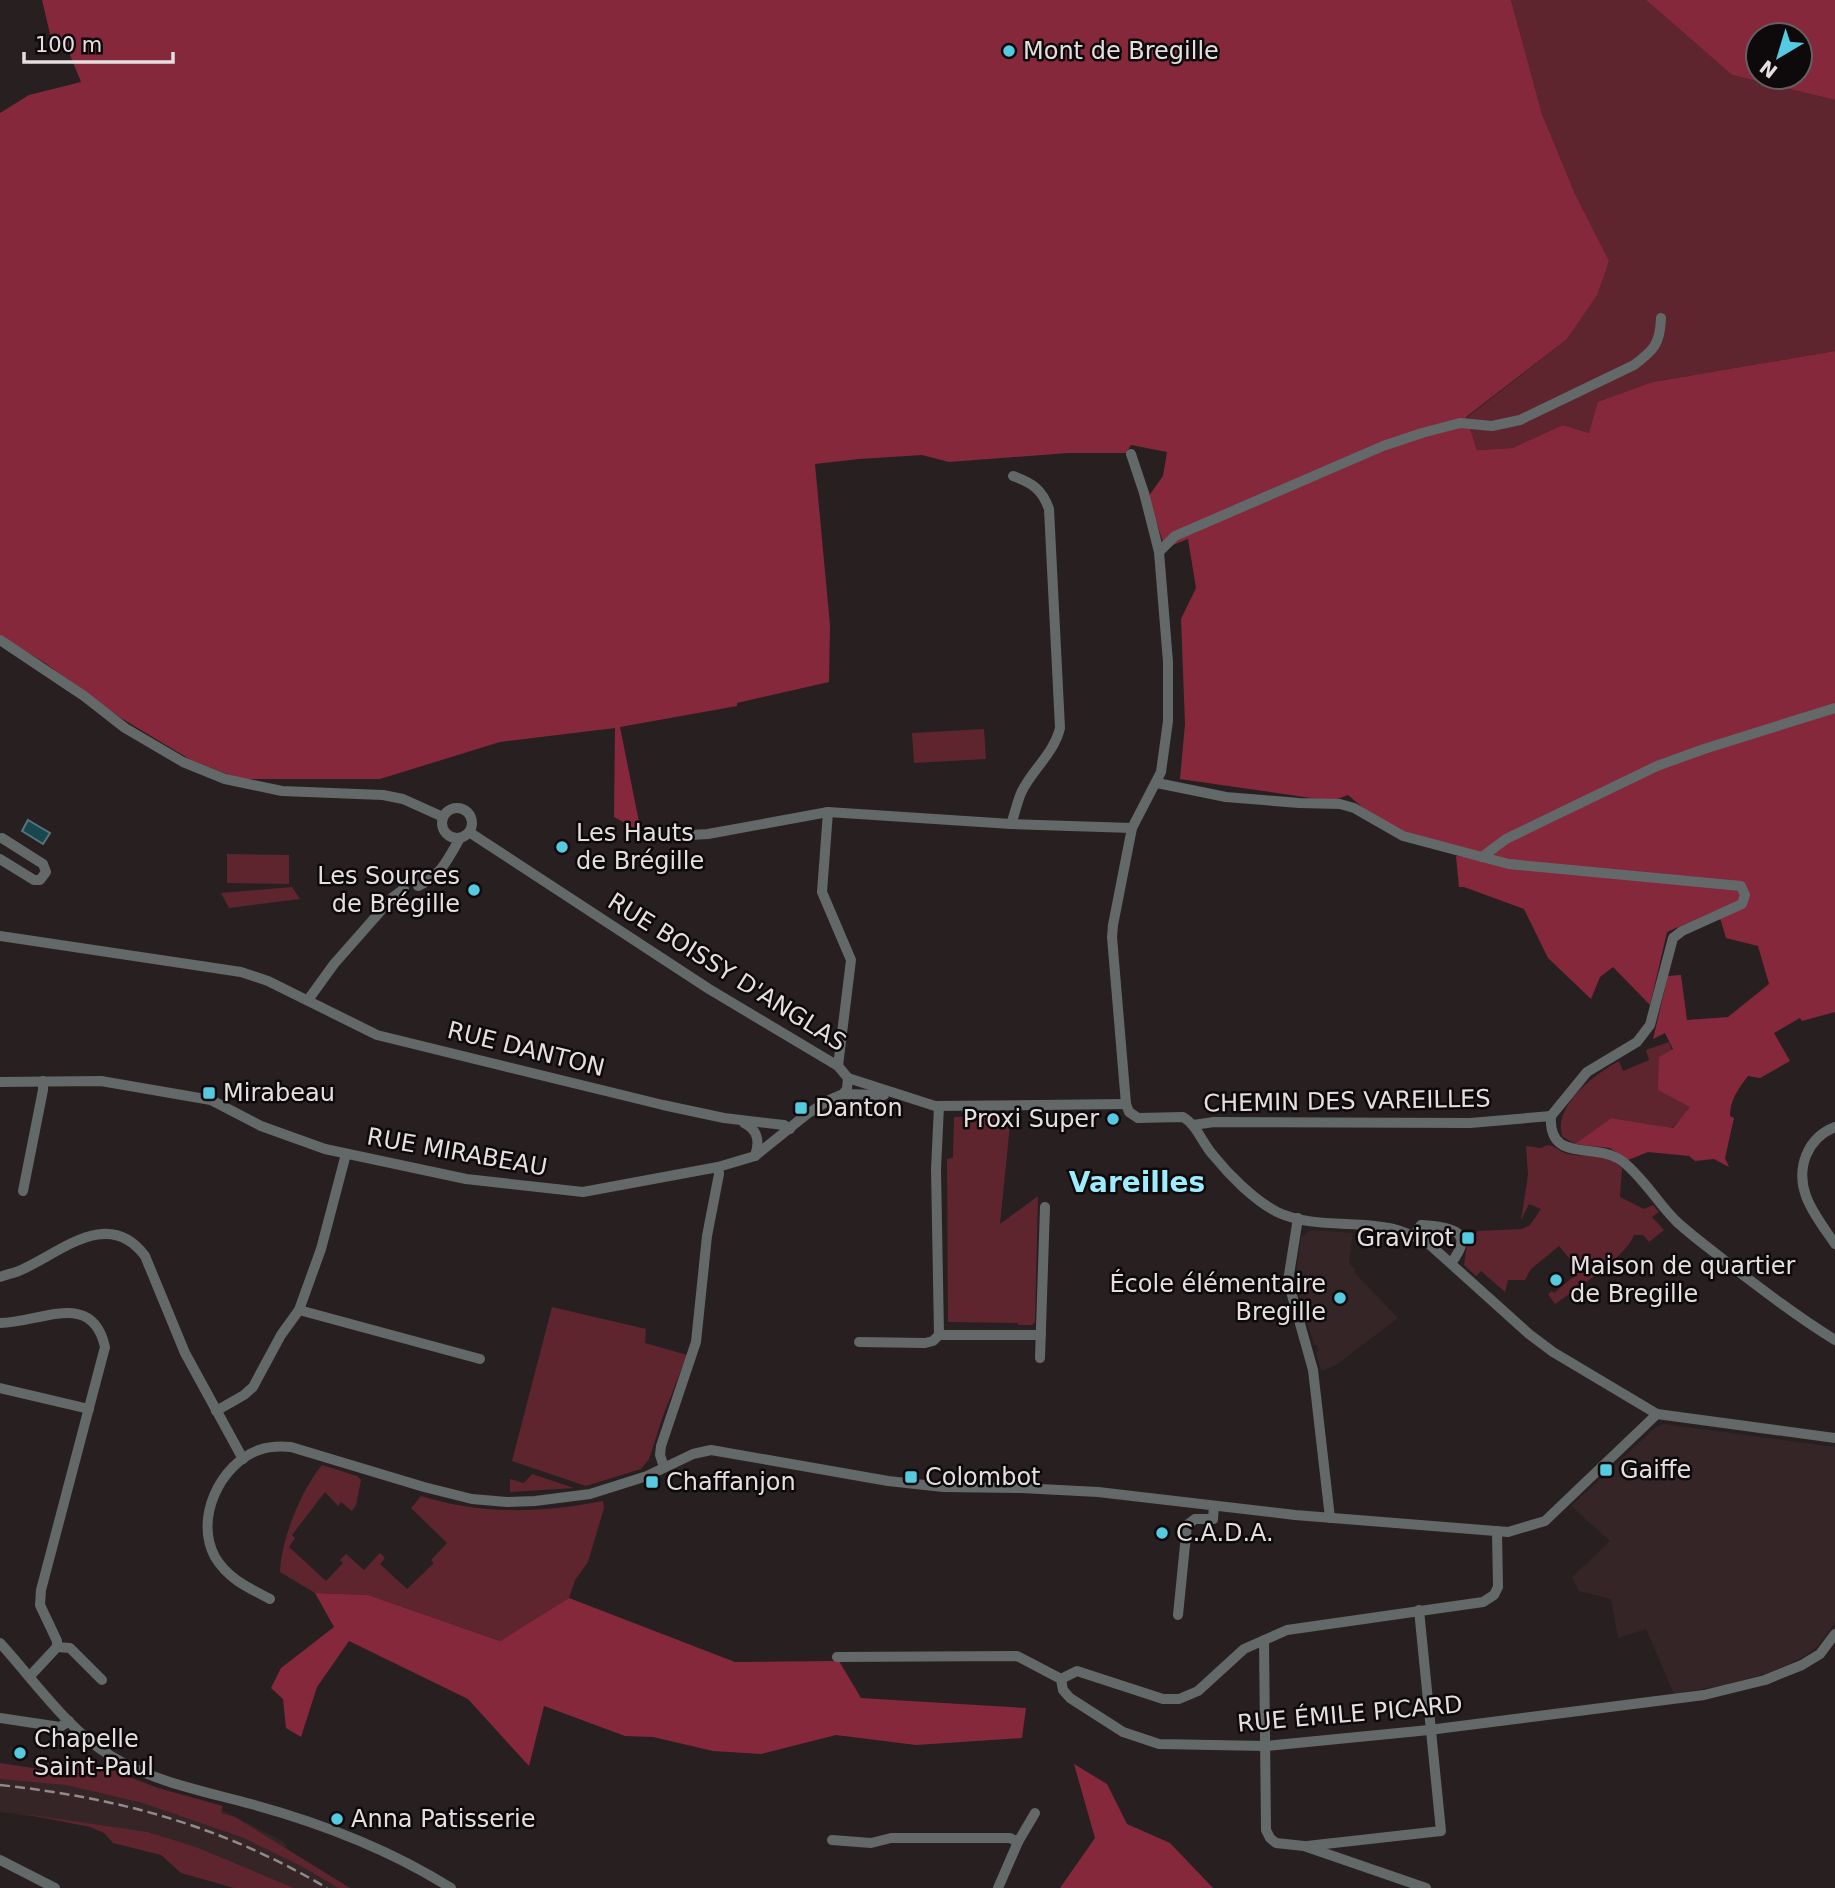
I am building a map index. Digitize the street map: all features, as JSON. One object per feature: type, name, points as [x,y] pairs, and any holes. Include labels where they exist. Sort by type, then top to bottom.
[{"type":"street","points":[[1159,552],[1175,536],[1383,446],[1460,422],[1492,426],[1520,420],[1613,377],[1642,359],[1660,337],[1661,318]]},
{"type":"street","points":[[1126,1104],[1112,937],[1132,828],[1161,772],[1168,721],[1159,552],[1131,454]]},
{"type":"street","points":[[1012,824],[1020,793],[1050,752],[1060,728],[1049,509],[1038,487],[1013,475]]},
{"type":"street","points":[[0,640],[84,695],[125,728],[183,762],[225,779],[262,789],[403,799],[443,817]]},
{"type":"street","points":[[1482,857],[1506,839],[1657,766],[1835,708]]},
{"type":"street","points":[[1157,783],[1226,797],[1340,804],[1354,808],[1403,836],[1519,865],[1741,886],[1745,895],[1742,904],[1737,908],[1677,934],[1671,943],[1650,1025],[1644,1036],[1587,1072],[1550,1116],[1550,1125],[1554,1136],[1563,1147],[1611,1154],[1624,1163],[1675,1220],[1768,1294],[1835,1339]]},
{"type":"street","points":[[452,809],[462,809],[472,820],[470,832],[455,839],[446,834],[441,825],[443,817],[452,809]]},
{"type":"street","points":[[828,812],[822,892],[851,960],[838,1066]]},
{"type":"street","points":[[691,835],[828,812],[1012,824],[1132,828]]},
{"type":"street","name":"RUE BOISSY D'ANGLAS","points":[[470,832],[709,989],[838,1066],[846,1086]]},
{"type":"street","points":[[0,859],[34,880],[40,880],[46,872],[43,864],[2,838]]},
{"type":"street","points":[[418,887],[431,881],[441,870],[460,838]]},
{"type":"street","points":[[308,1000],[334,964],[393,897],[404,889]]},
{"type":"street","name":"RUE DANTON","points":[[0,936],[241,972],[268,981],[377,1035],[663,1105],[740,1121],[785,1125],[790,1129]]},
{"type":"street","points":[[23,1191],[43,1081]]},
{"type":"street","name":"RUE MIRABEAU","points":[[0,1083],[101,1081],[211,1100],[261,1126],[325,1149],[466,1179],[583,1192],[718,1167],[755,1156],[846,1086]]},
{"type":"street","name":"CHEMIN DES VAREILLES","points":[[846,1086],[939,1107],[1126,1104],[1133,1116],[1183,1117],[1193,1125],[1214,1122],[1470,1123],[1550,1116]]},
{"type":"street","name":"CHEMIN DES VAREILLES","points":[[846,1086],[874,1094],[904,1098]]},
{"type":"street","points":[[939,1107],[936,1169],[939,1335]]},
{"type":"street","points":[[740,1121],[750,1126],[757,1137],[755,1156]]},
{"type":"street","points":[[1193,1125],[1211,1153],[1273,1210],[1298,1218],[1393,1229],[1414,1236],[1429,1244],[1529,1334],[1553,1352],[1657,1414],[1835,1438]]},
{"type":"street","points":[[1835,1127],[1815,1139],[1805,1156],[1801,1177],[1806,1197],[1835,1244]]},
{"type":"street","points":[[216,1411],[253,1387],[281,1335],[299,1310],[321,1249],[346,1154]]},
{"type":"street","points":[[664,1467],[660,1455],[661,1446],[696,1342],[707,1236],[718,1167]]},
{"type":"street","points":[[1040,1358],[1045,1207]]},
{"type":"street","points":[[1298,1218],[1288,1281],[1313,1370],[1330,1518]]},
{"type":"street","points":[[1414,1236],[1421,1225],[1450,1227],[1457,1232],[1461,1237],[1461,1244],[1451,1263]]},
{"type":"street","points":[[0,1277],[22,1270],[80,1238],[104,1235],[129,1241],[139,1248],[145,1256],[185,1353],[243,1460]]},
{"type":"street","points":[[299,1310],[480,1359]]},
{"type":"street","points":[[0,1323],[15,1323],[71,1311],[93,1321],[102,1333],[105,1347],[41,1590],[40,1605],[57,1641],[57,1647],[30,1676]]},
{"type":"street","points":[[859,1342],[925,1343],[933,1341],[939,1335],[1041,1335]]},
{"type":"street","points":[[0,1388],[89,1409]]},
{"type":"street","points":[[270,1599],[238,1583],[215,1557],[210,1542],[209,1514],[224,1476],[258,1450],[275,1446],[291,1447],[472,1499],[535,1501],[590,1494],[647,1476],[692,1454],[711,1450],[888,1481],[943,1487],[1085,1492],[1330,1518],[1508,1532],[1545,1521],[1657,1414]]},
{"type":"street","points":[[1178,1615],[1187,1525],[1195,1519],[1213,1519],[1214,1506]]},
{"type":"street","points":[[1061,1679],[1077,1671],[1163,1699],[1179,1699],[1198,1691],[1244,1649],[1287,1630],[1483,1602],[1494,1595],[1498,1587],[1497,1531]]},
{"type":"street","points":[[1264,1640],[1266,1830],[1270,1838],[1276,1843],[1304,1846],[1441,1831],[1419,1610]]},
{"type":"street","name":"RUE ÉMILE PICARD","points":[[837,1657],[1017,1656],[1061,1679],[1063,1690],[1070,1698],[1123,1732],[1159,1744],[1266,1746],[1429,1730],[1704,1695],[1765,1680],[1802,1665],[1819,1654],[1835,1634]]},
{"type":"street","points":[[0,1643],[69,1721],[108,1755],[145,1774],[254,1804],[359,1840],[402,1860],[451,1888]]},
{"type":"street","points":[[57,1647],[70,1648],[102,1680]]},
{"type":"street","points":[[0,1718],[61,1727],[69,1721]]},
{"type":"street","points":[[998,1888],[1018,1842],[1035,1812]]},
{"type":"street","points":[[832,1840],[871,1843],[891,1839],[950,1837],[1010,1838],[1018,1842]]},
{"type":"street","points":[[1304,1846],[1426,1888]]},
{"type":"street","points":[[0,1860],[55,1888]]},
{"type":"shaded area","points":[[42,0],[1511,0],[1542,114],[1576,196],[1609,261],[1597,295],[1566,340],[1466,417],[1477,450],[1512,448],[1563,425],[1589,433],[1598,402],[1653,382],[1835,351],[1835,1012],[1802,1021],[1800,1018],[1774,1033],[1790,1061],[1760,1078],[1748,1076],[1738,1090],[1730,1110],[1730,1116],[1734,1118],[1725,1158],[1729,1167],[1714,1159],[1695,1161],[1689,1156],[1648,1152],[1628,1160],[1610,1148],[1575,1144],[1611,1118],[1673,1128],[1690,1107],[1658,1090],[1659,1057],[1673,1049],[1665,1033],[1653,1039],[1668,976],[1681,975],[1687,1020],[1728,1017],[1769,984],[1758,946],[1726,938],[1715,911],[1667,932],[1650,1005],[1613,967],[1600,977],[1591,999],[1548,958],[1524,909],[1459,887],[1456,856],[1476,857],[1415,838],[1375,818],[1348,795],[1332,801],[1180,779],[1185,724],[1181,619],[1196,588],[1188,539],[1165,548],[1148,497],[1163,476],[1167,452],[1131,445],[1126,453],[1068,453],[949,462],[922,455],[815,464],[830,625],[829,682],[737,703],[737,706],[620,727],[641,832],[614,817],[615,728],[500,742],[380,779],[240,779],[191,760],[121,718],[45,663],[0,636],[0,113],[29,95],[81,82],[63,38],[51,38]]},
{"type":"shaded area","points":[[1511,0],[1646,0],[1732,75],[1744,78],[1744,91],[1798,91],[1835,100],[1835,351],[1653,382],[1589,433],[1563,425],[1512,448],[1477,450],[1466,418],[1566,340],[1609,262],[1576,196],[1542,114]]},
{"type":"shaded area","points":[[1646,0],[1835,0],[1835,100],[1798,91],[1814,91],[1814,21],[1744,21],[1744,78],[1732,75]]},
{"type":"shaded area","points":[[984,729],[986,759],[914,763],[912,733]]},
{"type":"shaded area","points":[[227,854],[289,855],[289,884],[227,883]]},
{"type":"shaded area","points":[[292,887],[300,899],[229,908],[221,893]]},
{"type":"shaded area","points":[[1669,1042],[1691,1107],[1672,1128],[1611,1118],[1575,1144],[1563,1137],[1563,1114],[1588,1082],[1619,1061],[1623,1071],[1649,1060],[1646,1050]]},
{"type":"shaded area","points":[[1011,1115],[1000,1224],[1038,1196],[1035,1322],[1032,1325],[1018,1325],[948,1322],[947,1159],[953,1158],[954,1117]]},
{"type":"shaded area","points":[[1548,1145],[1568,1154],[1603,1158],[1616,1163],[1622,1168],[1620,1197],[1644,1209],[1653,1205],[1659,1212],[1652,1217],[1664,1230],[1649,1242],[1643,1235],[1634,1235],[1622,1253],[1555,1304],[1548,1294],[1552,1291],[1554,1293],[1580,1271],[1559,1246],[1531,1269],[1525,1280],[1508,1280],[1505,1292],[1481,1271],[1476,1276],[1464,1265],[1467,1244],[1478,1231],[1522,1229],[1530,1225],[1541,1209],[1529,1204],[1521,1220],[1528,1175],[1526,1146],[1540,1148]]},
{"type":"shaded area","name":"École élémentaire Bregille","points":[[1311,1230],[1353,1233],[1349,1263],[1356,1270],[1354,1272],[1398,1318],[1336,1365],[1321,1371],[1317,1345],[1314,1345],[1295,1281],[1301,1237]]},
{"type":"shaded area","points":[[552,1307],[646,1329],[645,1343],[687,1355],[649,1459],[641,1469],[586,1486],[512,1461]]},
{"type":"shaded area","points":[[1664,1424],[1835,1447],[1835,1623],[1818,1646],[1805,1656],[1774,1671],[1730,1684],[1674,1694],[1646,1629],[1618,1638],[1611,1599],[1579,1591],[1572,1577],[1610,1541],[1571,1506],[1656,1427]]},
{"type":"shaded area","points":[[322,1465],[357,1476],[361,1480],[356,1505],[352,1511],[341,1502],[338,1506],[325,1492],[292,1535],[295,1538],[289,1547],[326,1581],[343,1563],[340,1560],[346,1554],[364,1570],[380,1553],[385,1558],[380,1564],[407,1589],[434,1563],[431,1560],[447,1543],[411,1508],[421,1496],[489,1509],[534,1510],[603,1501],[604,1508],[588,1562],[575,1580],[569,1598],[500,1641],[368,1595],[315,1593],[280,1572],[284,1545],[294,1516],[314,1475]]},
{"type":"shaded area","points":[[532,1474],[574,1488],[510,1492],[510,1479],[524,1483]]},
{"type":"shaded area","points":[[315,1593],[368,1595],[500,1641],[569,1598],[735,1662],[839,1661],[861,1698],[1026,1708],[1022,1738],[916,1745],[836,1735],[761,1754],[713,1751],[653,1737],[625,1736],[544,1706],[529,1766],[468,1699],[349,1641],[317,1687],[301,1737],[286,1728],[283,1699],[271,1688],[281,1668],[334,1627]]},
{"type":"shaded area","points":[[48,1760],[112,1770],[158,1788],[223,1806],[221,1813],[235,1817],[350,1888],[338,1888],[305,1868],[244,1838],[143,1803],[66,1785],[0,1779],[0,1763],[46,1770]]},
{"type":"shaded area","points":[[1074,1764],[1107,1784],[1127,1824],[1170,1843],[1213,1888],[1060,1888],[1095,1838]]},
{"type":"shaded area","points":[[0,1769],[143,1785],[226,1812],[284,1842],[288,1850],[349,1888],[294,1888],[196,1847],[148,1832],[0,1812]]},
{"type":"shaded area","points":[[24,1814],[148,1832],[196,1847],[294,1888],[234,1888],[181,1873],[161,1855],[113,1843],[104,1833],[90,1827]]},
{"type":"water","points":[[28,820],[50,833],[43,844],[22,831]]},
{"type":"railway","points":[[0,1785],[87,1798],[169,1818],[248,1848],[327,1888]]},
{"type":"place","name":"Mont de Bregille","points":[[1009,51]]},
{"type":"place","name":"Les Hauts de Brégille","points":[[562,847]]},
{"type":"place","name":"Les Sources de Brégille","points":[[474,890]]},
{"type":"place","name":"Mirabeau","points":[[209,1093]]},
{"type":"place","name":"Danton","points":[[801,1108]]},
{"type":"place","name":"Proxi Super","points":[[1113,1119]]},
{"type":"place","name":"Gravirot","points":[[1468,1238]]},
{"type":"place","name":"Maison de quartier de Bregille","points":[[1556,1280]]},
{"type":"place","name":"École élémentaire Bregille","points":[[1340,1298]]},
{"type":"place","name":"Gaiffe","points":[[1606,1470]]},
{"type":"place","name":"Colombot","points":[[911,1477]]},
{"type":"place","name":"Chaffanjon","points":[[652,1482]]},
{"type":"place","name":"C.A.D.A.","points":[[1162,1533]]},
{"type":"place","name":"Chapelle Saint-Paul","points":[[20,1753]]},
{"type":"place","name":"Anna Patisserie","points":[[337,1819]]},
{"type":"district","name":"Vareilles","points":[[1137,1182]]}]
